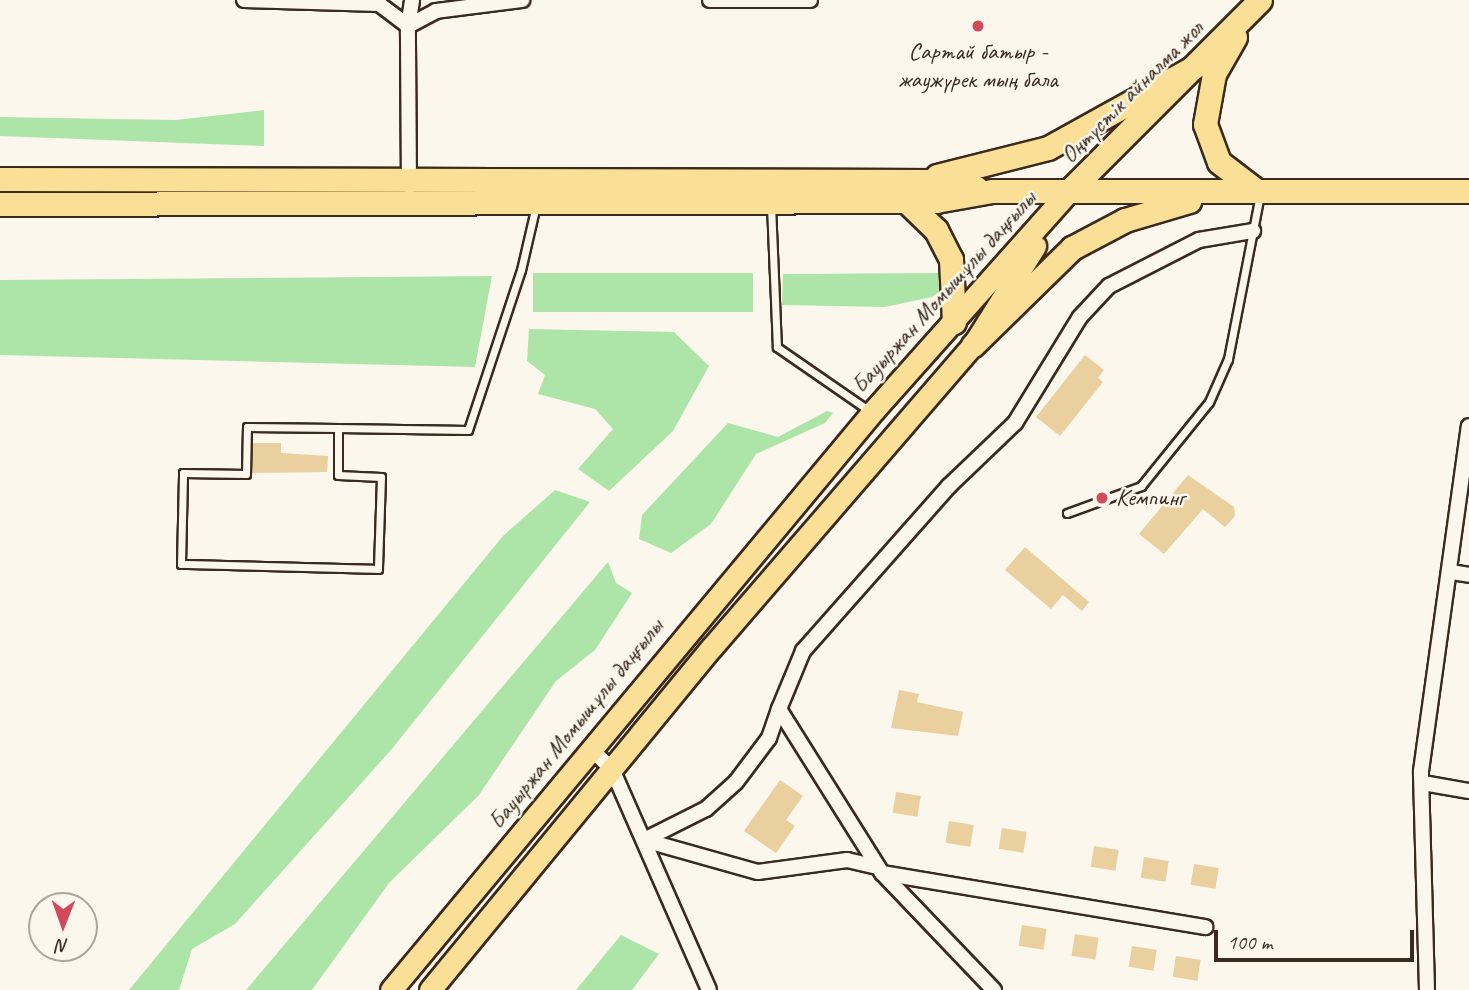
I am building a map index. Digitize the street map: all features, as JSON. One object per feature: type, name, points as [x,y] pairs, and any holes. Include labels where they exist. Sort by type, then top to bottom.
[{"type":"highway","name":"Оңтүстік айналма жол","points":[[1069,191],[1256,5]]},
{"type":"highway","points":[[1256,5],[1214,74],[1205,124],[1219,162],[1260,193]]},
{"type":"highway","points":[[0,204],[771,201],[908,191],[1048,148],[1194,67]]},
{"type":"highway","points":[[0,179],[409,176],[908,191],[1469,191]]},
{"type":"highway","points":[[908,191],[936,230],[951,259],[954,321]]},
{"type":"highway","points":[[973,345],[1049,265],[1092,235],[1162,207],[1260,193]]},
{"type":"main road","name":"Бауыржан Момышұлы даңғылы","points":[[391,990],[872,413],[1069,191]]},
{"type":"main road","name":"Бауыржан Момышұлы даңғылы","points":[[430,990],[612,769],[973,345],[1069,191]]},
{"type":"street","points":[[244,0],[351,1],[394,9],[408,26]]},
{"type":"street","points":[[408,201],[408,26],[412,0]]},
{"type":"street","points":[[408,26],[436,11],[522,0]]},
{"type":"street","points":[[710,0],[810,0]]},
{"type":"street","points":[[644,840],[706,809],[736,782],[769,738],[803,651],[949,486],[1015,423],[1080,317],[1109,286],[1199,240],[1253,231]]},
{"type":"street","points":[[1427,990],[1423,783],[1469,426]]},
{"type":"street","points":[[1451,572],[1469,575]]},
{"type":"street","points":[[779,709],[880,870],[994,990]]},
{"type":"street","points":[[591,748],[612,769],[709,990]]},
{"type":"street","points":[[1423,783],[1469,791]]},
{"type":"street","points":[[644,840],[758,872],[846,860],[880,870],[1206,927]]},
{"type":"lane","points":[[1067,513],[1142,486],[1209,402],[1228,359],[1260,193]]},
{"type":"lane","points":[[338,428],[338,475],[381,477],[378,569],[181,564],[183,473],[246,474],[247,427],[338,428],[468,430],[521,270],[536,201]]},
{"type":"lane","points":[[771,201],[777,347],[872,413]]},
{"type":"green space","points":[[264,110],[264,146],[0,136],[0,117],[176,120]]},
{"type":"green space","points":[[533,273],[753,273],[753,312],[533,312]]},
{"type":"green space","points":[[944,273],[952,283],[932,297],[885,307],[782,305],[783,274]]},
{"type":"green space","points":[[492,276],[475,367],[0,355],[0,280]]},
{"type":"green space","points":[[529,329],[674,332],[709,366],[673,431],[609,491],[578,469],[613,429],[595,409],[538,394],[545,375],[527,361]]},
{"type":"green space","points":[[827,411],[833,413],[825,423],[756,454],[711,524],[671,553],[639,539],[642,515],[728,423],[778,437]]},
{"type":"green space","points":[[555,490],[590,502],[391,750],[235,924],[192,949],[179,990],[129,990],[503,536]]},
{"type":"green space","points":[[608,562],[616,583],[632,593],[595,650],[556,681],[479,795],[389,883],[312,990],[246,990]]},
{"type":"green space","points":[[621,935],[659,954],[632,990],[576,990]]},
{"type":"building","points":[[1085,355],[1104,370],[1098,378],[1103,382],[1060,436],[1036,417]]},
{"type":"building","points":[[253,443],[281,443],[281,453],[328,456],[327,472],[252,473]]},
{"type":"building","points":[[1188,475],[1234,507],[1235,516],[1225,527],[1203,509],[1164,554],[1139,534]]},
{"type":"building","points":[[1025,547],[1089,602],[1082,611],[1063,595],[1051,609],[1005,570]]},
{"type":"building","points":[[899,690],[919,694],[917,702],[963,712],[958,736],[891,728]]},
{"type":"building","points":[[780,780],[803,796],[786,820],[795,826],[776,853],[744,831]]},
{"type":"building","points":[[896,792],[921,796],[917,817],[893,813]]},
{"type":"building","points":[[949,821],[974,825],[970,847],[946,843]]},
{"type":"building","points":[[1002,828],[1027,832],[1023,853],[999,849]]},
{"type":"building","points":[[1094,846],[1119,850],[1115,871],[1091,867]]},
{"type":"building","points":[[1144,857],[1169,861],[1165,882],[1141,878]]},
{"type":"building","points":[[1194,864],[1219,868],[1215,889],[1191,885]]},
{"type":"building","points":[[1022,925],[1047,929],[1043,950],[1019,946]]},
{"type":"building","points":[[1075,934],[1099,938],[1095,959],[1072,956]]},
{"type":"building","points":[[1132,946],[1157,950],[1153,971],[1129,967]]},
{"type":"building","points":[[1176,956],[1201,960],[1197,981],[1173,977]]},
{"type":"place","name":"Сартай батыр - жаужүрек мың бала","points":[[978,26]]},
{"type":"place","name":"Кемпинг","points":[[1102,498]]}]
